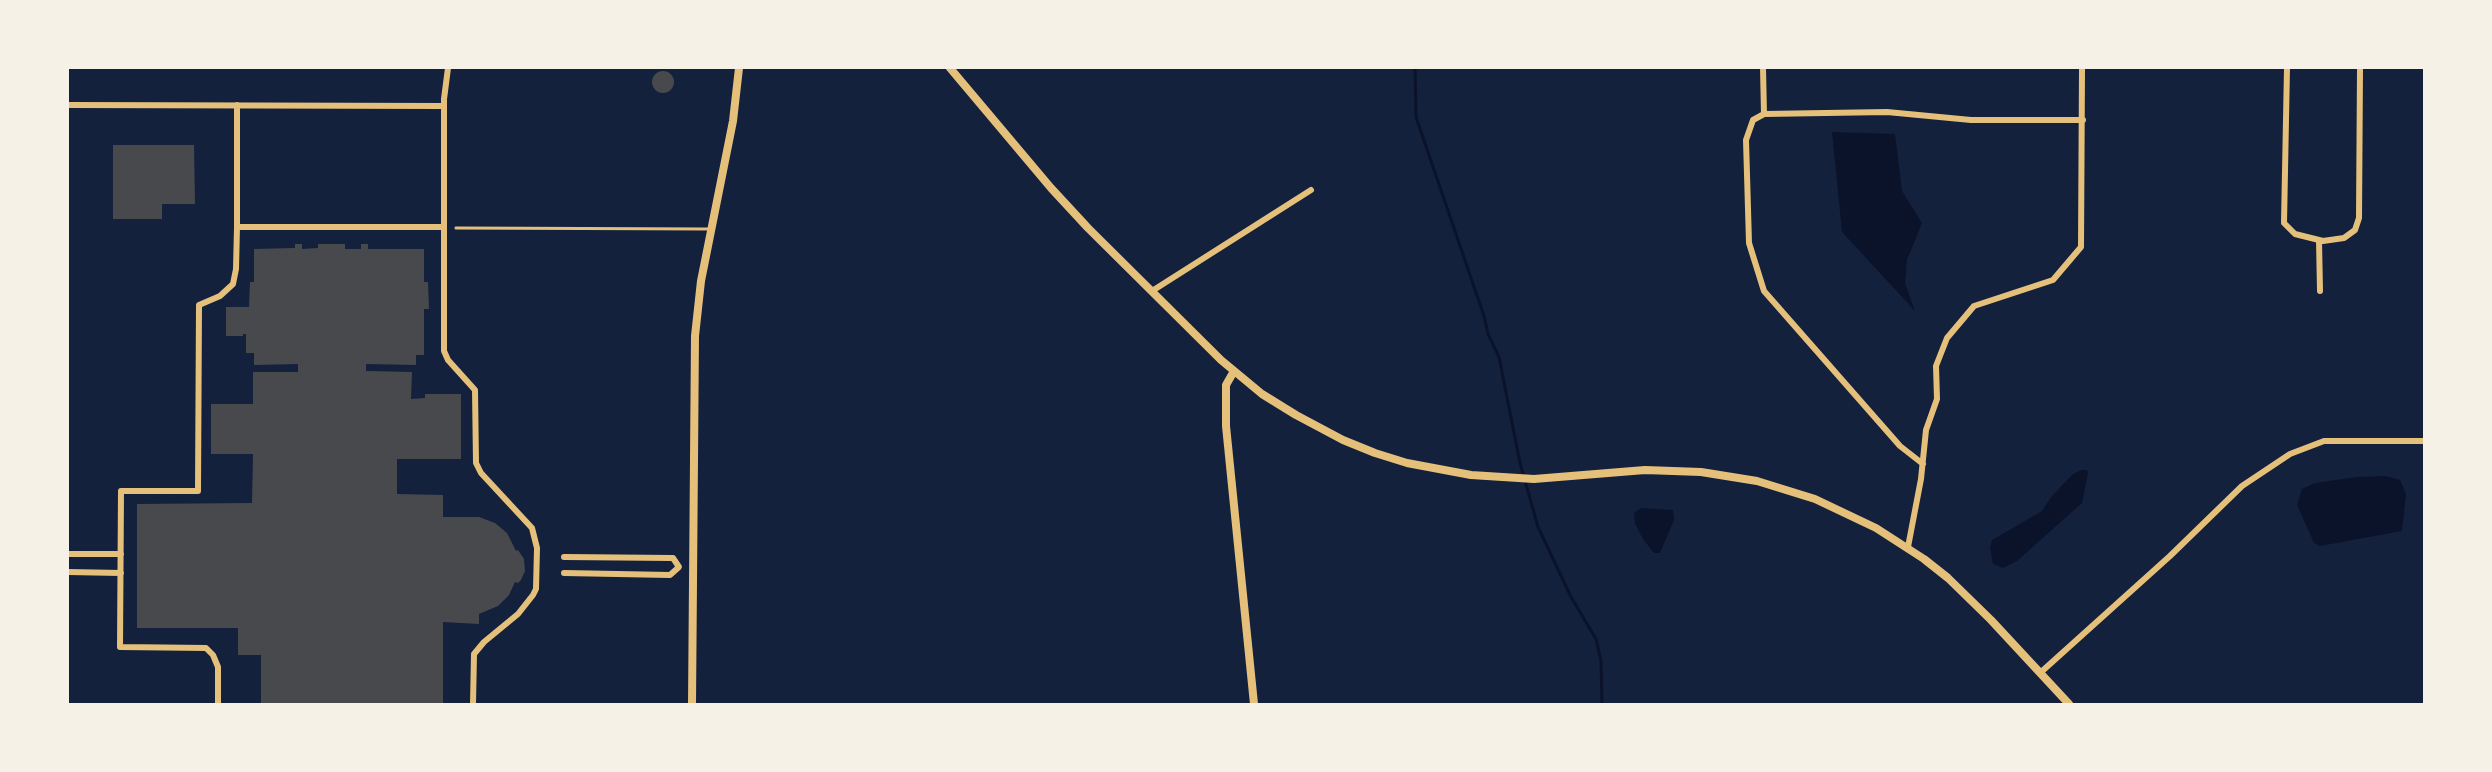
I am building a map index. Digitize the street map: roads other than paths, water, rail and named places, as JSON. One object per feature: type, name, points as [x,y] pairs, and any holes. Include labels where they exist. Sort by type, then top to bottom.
[{"type":"street","points":[[448,68],[444,106],[444,351],[448,360],[476,390],[476,463],[485,480],[532,528],[537,548],[536,589],[533,596],[518,614],[484,642],[474,654],[473,705]]},
{"type":"street","points":[[692,705],[695,336],[701,281],[733,121],[740,68]]},
{"type":"street","points":[[950,68],[1051,188],[1152,291],[1234,371],[1296,415],[1343,440],[1375,453],[1439,470],[1521,479],[1646,470],[1701,472],[1733,476],[1781,487],[1815,499],[1852,515],[1908,548],[1968,596],[2069,705]]},
{"type":"street","points":[[1763,68],[1764,114]]},
{"type":"street","points":[[1908,548],[1923,464],[1926,430],[1937,399],[1936,366],[1947,338],[1974,306],[2053,280],[2081,247],[2082,68]]},
{"type":"street","points":[[2287,68],[2284,224],[2295,234],[2319,240],[2344,238],[2355,230],[2359,218],[2360,68]]},
{"type":"street","points":[[68,105],[444,106]]},
{"type":"street","points":[[218,705],[216,661],[210,651],[203,647],[120,647],[121,491],[198,491],[199,305],[220,296],[233,284],[236,269],[237,105]]},
{"type":"street","points":[[1923,464],[1900,446],[1764,291],[1749,243],[1746,140],[1754,120],[1764,114],[1887,112],[1971,120],[2083,120]]},
{"type":"street","points":[[1152,291],[1311,190]]},
{"type":"street","points":[[237,227],[444,227]]},
{"type":"street","points":[[2319,240],[2320,291]]},
{"type":"street","points":[[1234,371],[1226,386],[1226,417],[1254,705]]},
{"type":"street","points":[[2040,673],[2170,556],[2242,486],[2290,454],[2324,441],[2424,441]]},
{"type":"street","points":[[68,554],[121,554]]},
{"type":"street","points":[[564,557],[673,558],[679,567]]},
{"type":"street","points":[[564,573],[670,575],[679,567],[693,566]]},
{"type":"street","points":[[68,572],[121,573]]},
{"type":"lane","points":[[456,228],[711,229]]},
{"type":"water","points":[[1832,132],[1895,134],[1902,191],[1922,223],[1907,260],[1905,283],[1915,311],[1842,232]]},
{"type":"water","points":[[2087,470],[2088,473],[2082,503],[2017,561],[2003,568],[1993,564],[1990,548],[1992,540],[2042,511],[2051,497],[2073,474]]},
{"type":"water","points":[[2386,476],[2400,480],[2406,494],[2402,531],[2320,546],[2314,543],[2297,505],[2302,489],[2315,483],[2357,477]]},
{"type":"water","points":[[1641,508],[1673,510],[1674,520],[1660,553],[1654,553],[1635,524],[1634,513]]},
{"type":"waterway","points":[[1415,68],[1416,117],[1484,316],[1488,334],[1499,357],[1520,463],[1538,527],[1571,597],[1596,639],[1601,661],[1602,704]]}]
